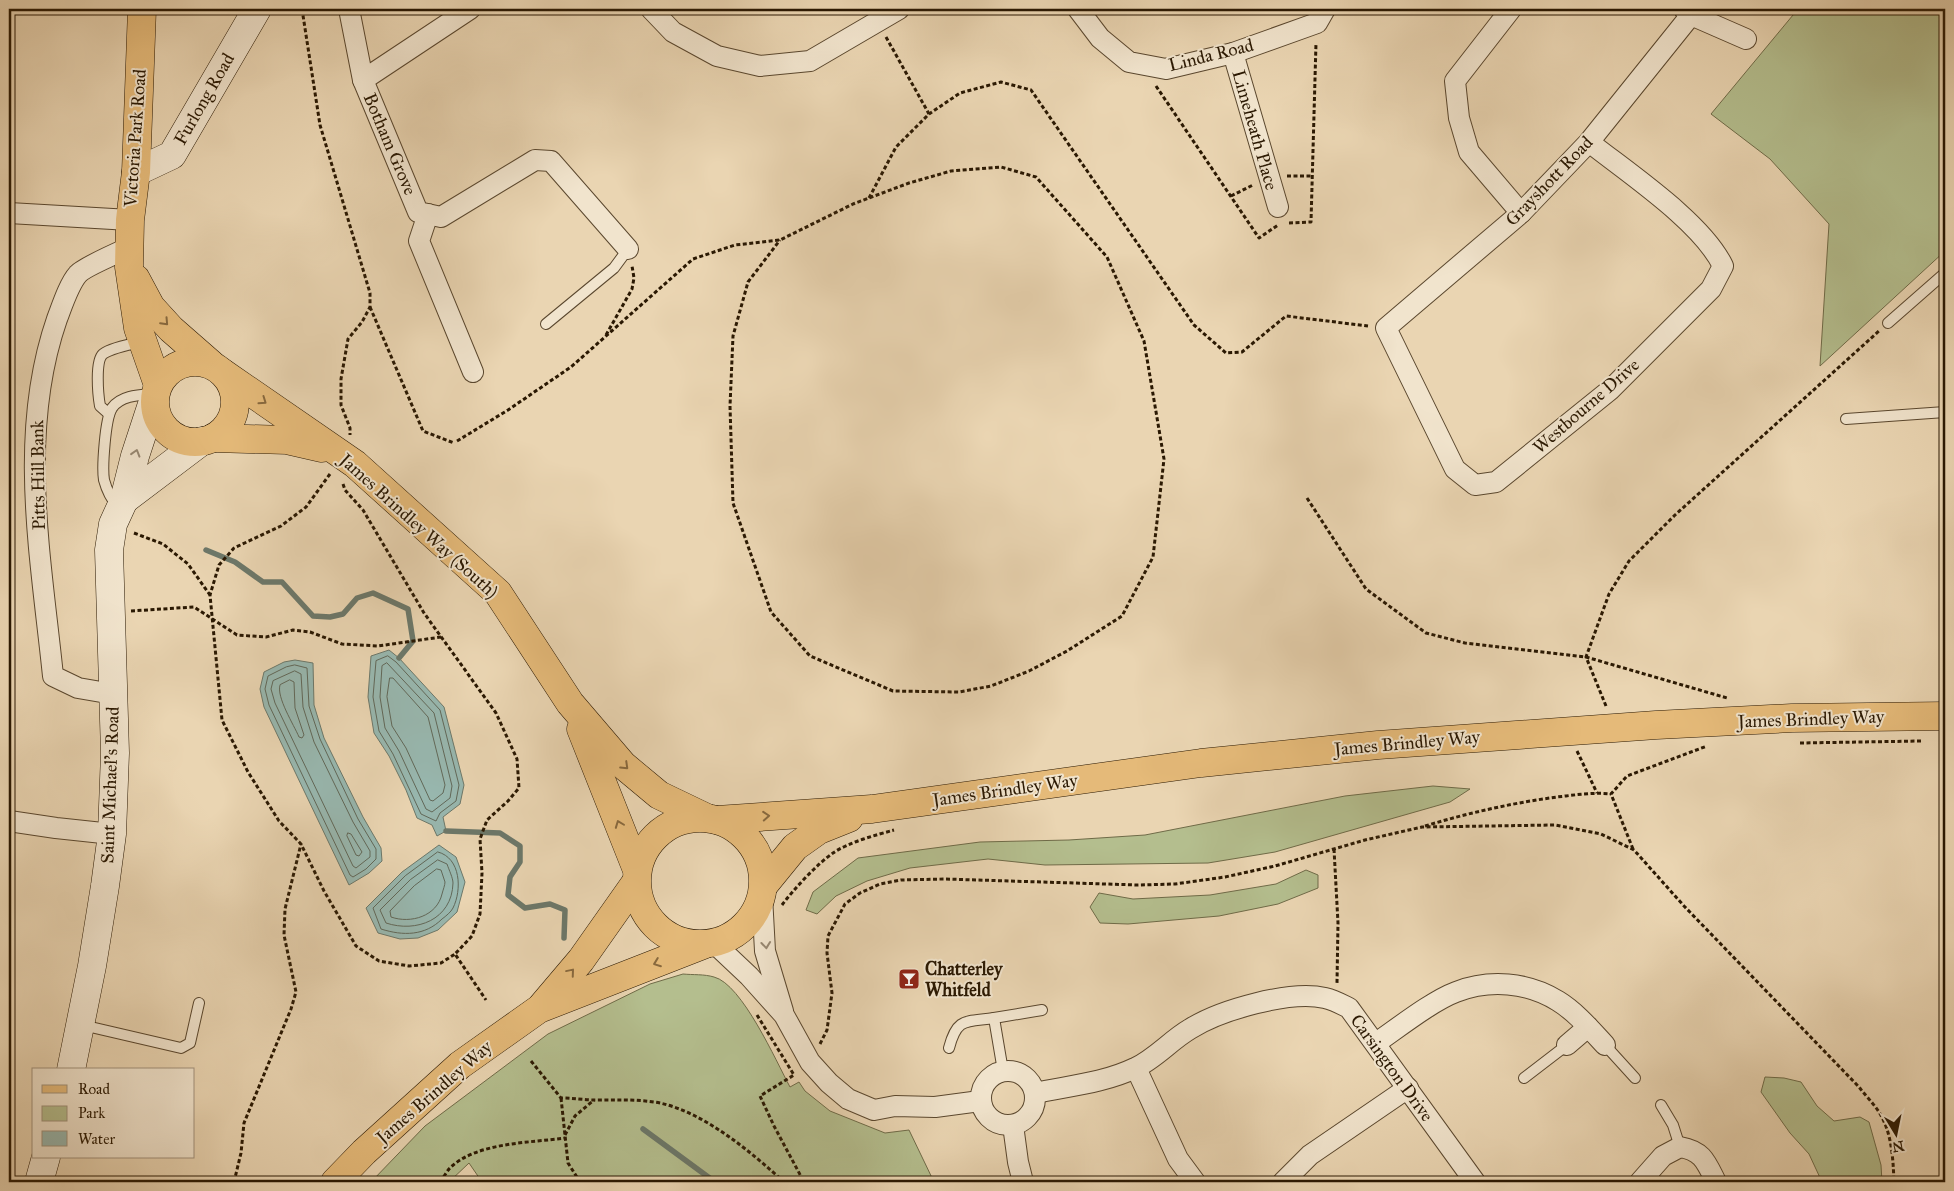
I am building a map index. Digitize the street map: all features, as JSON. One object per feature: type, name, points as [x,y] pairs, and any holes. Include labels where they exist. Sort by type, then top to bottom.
[{"type":"main road","name":"Victoria Park Road","points":[[142,9],[136,172],[130,220],[129,257],[138,328],[156,392]]},
{"type":"main road","points":[[129,257],[151,307],[171,329],[217,369],[232,384],[235,393],[235,408],[228,425],[207,440],[188,442],[179,439],[167,431],[160,422],[155,408],[156,392],[166,373],[177,365],[190,361],[217,369]]},
{"type":"main road","name":"James Brindley Way (South)","points":[[217,369],[338,457]]},
{"type":"main road","name":"James Brindley Way (South)","points":[[207,440],[288,440],[355,464],[498,593],[570,703],[623,766],[659,795],[712,819]]},
{"type":"main road","name":"James Brindley Way (South)","points":[[570,703],[602,779],[637,876]]},
{"type":"main road","name":"James Brindley Way","points":[[712,819],[872,809],[1201,763],[1388,744],[1656,725],[1792,718],[1945,716]]},
{"type":"main road","name":"James Brindley Way","points":[[769,898],[795,847],[819,830],[872,809]]},
{"type":"main road","points":[[689,818],[712,819],[736,829],[754,847],[762,866],[769,898],[738,933],[725,940],[708,944],[687,944],[665,935],[656,927],[642,907],[637,893],[637,876],[640,858],[652,839],[669,825],[689,818]]},
{"type":"main road","name":"James Brindley Way","points":[[335,1182],[364,1152],[460,1065],[539,1009],[581,960],[637,876]]},
{"type":"main road","name":"James Brindley Way","points":[[539,1009],[708,944]]},
{"type":"street","name":"Furlong Road","points":[[136,172],[172,155],[257,9]]},
{"type":"street","points":[[348,9],[363,80],[470,9]]},
{"type":"street","points":[[651,9],[673,32],[717,56],[760,66],[810,62],[873,15],[899,9]]},
{"type":"street","name":"Linda Road","points":[[1078,9],[1100,38],[1129,62],[1166,69],[1233,53],[1317,23],[1325,9]]},
{"type":"street","points":[[1511,9],[1455,81],[1459,118],[1469,152],[1521,213]]},
{"type":"street","points":[[1688,12],[1746,39]]},
{"type":"street","name":"Grayshott Road","points":[[1386,328],[1521,213],[1589,142],[1688,12]]},
{"type":"street","name":"Limeheath Place","points":[[1233,53],[1278,207]]},
{"type":"street","name":"Botham Grove","points":[[363,80],[418,212],[441,217],[535,160],[551,161],[628,249]]},
{"type":"street","name":"Westbourne Drive","points":[[1386,328],[1455,469],[1475,485],[1496,482],[1610,390],[1711,289],[1723,266],[1716,252],[1680,215],[1589,142]]},
{"type":"street","points":[[9,213],[130,220]]},
{"type":"street","points":[[428,214],[419,241],[474,372]]},
{"type":"street","name":"Pitts Hill Bank","points":[[113,694],[78,688],[53,676],[35,497],[35,427],[48,346],[64,300],[78,273],[129,257]]},
{"type":"street","name":"Saint Michael's Road","points":[[71,1068],[106,886],[112,834],[115,753],[109,550],[135,456],[156,392]]},
{"type":"street","points":[[119,511],[207,440]]},
{"type":"street","points":[[10,826],[112,834]]},
{"type":"street","points":[[769,898],[766,950],[784,1015]]},
{"type":"street","points":[[708,944],[750,976],[784,1015],[810,1062],[829,1083],[848,1099],[874,1110],[895,1106],[935,1108],[980,1101]]},
{"type":"street","points":[[1376,1043],[1456,992],[1487,985],[1513,984],[1538,991],[1559,1001],[1605,1045]]},
{"type":"street","name":"Carsington Drive","points":[[1035,1093],[1105,1079],[1136,1068],[1191,1028],[1225,1012],[1298,996],[1324,997],[1349,1008],[1475,1182]]},
{"type":"street","points":[[1567,1045],[1588,1027]]},
{"type":"street","points":[[1136,1068],[1178,1159],[1195,1182]]},
{"type":"street","points":[[1003,1071],[1014,1071],[1024,1076],[1032,1083],[1035,1093],[1035,1106],[1029,1116],[1013,1126],[1001,1125],[990,1120],[983,1110],[980,1101],[986,1080],[994,1074],[1003,1071]]},
{"type":"street","points":[[1283,1182],[1310,1155],[1408,1088]]},
{"type":"street","points":[[1013,1126],[1023,1182]]},
{"type":"street","points":[[1640,1182],[1663,1156],[1680,1147],[1694,1149],[1706,1161],[1716,1182]]},
{"type":"street","points":[[39,1182],[46,1158]]},
{"type":"lane","points":[[546,324],[614,268],[628,249]]},
{"type":"lane","points":[[1888,323],[1945,273]]},
{"type":"lane","points":[[109,414],[100,406],[98,392],[99,360],[103,354],[143,341]]},
{"type":"lane","points":[[119,511],[110,498],[104,479],[106,422],[112,407],[127,397],[156,392]]},
{"type":"lane","points":[[1846,419],[1945,412]]},
{"type":"lane","points":[[81,1025],[181,1048],[190,1043],[199,1003]]},
{"type":"lane","points":[[949,1048],[953,1032],[963,1022],[1042,1010]]},
{"type":"lane","points":[[994,1018],[1003,1071]]},
{"type":"lane","points":[[1524,1078],[1567,1045]]},
{"type":"lane","points":[[1605,1045],[1635,1078]]},
{"type":"lane","points":[[1661,1105],[1673,1125],[1680,1147]]},
{"type":"path","points":[[302,9],[320,125],[370,293],[370,307],[423,431],[456,442],[508,410],[571,367],[694,259],[735,245],[780,240],[868,198],[951,170],[1001,167],[1036,177],[1107,257],[1144,341],[1164,460],[1153,557],[1122,616],[1067,652],[1030,671],[991,686],[958,692],[893,691],[810,656],[772,612],[733,503],[730,406],[733,336],[748,282],[780,240]]},
{"type":"path","points":[[873,15],[929,114]]},
{"type":"path","points":[[868,198],[896,147],[929,114],[960,94],[1001,82],[1031,90],[1194,325],[1226,353],[1242,352],[1286,316],[1386,328]]},
{"type":"path","points":[[1231,196],[1269,176]]},
{"type":"path","points":[[604,338],[632,289],[634,278],[628,249]]},
{"type":"path","points":[[338,457],[345,490],[364,510],[424,613],[496,713],[516,759],[519,788],[487,820],[480,839],[482,873],[480,914],[472,936],[455,954],[440,963],[409,966],[378,961],[356,946],[324,891],[301,844],[279,821],[248,772],[222,720],[210,595],[219,566],[234,548],[281,526],[306,508],[338,457],[350,443],[350,428],[340,405],[341,379],[348,339],[362,322],[370,307]]},
{"type":"path","points":[[1607,709],[1586,657],[1609,594],[1629,561],[1675,515],[1888,323]]},
{"type":"path","points":[[1307,498],[1366,589],[1426,633],[1466,643],[1586,657],[1728,698]]},
{"type":"path","points":[[119,511],[188,564],[210,595]]},
{"type":"path","points":[[111,612],[194,607],[237,635],[266,637],[293,630],[310,632],[342,644],[378,646],[441,637]]},
{"type":"path","points":[[1793,742],[1926,741]]},
{"type":"path","points":[[1611,794],[1627,776],[1708,745],[1698,743]]},
{"type":"path","points":[[1583,748],[1576,748],[1597,793]]},
{"type":"path","points":[[815,1041],[819,1048],[827,1030],[832,993],[827,953],[828,936],[845,904],[860,893],[880,884],[901,880],[946,879],[1175,884],[1226,877],[1275,866],[1365,840],[1422,828],[1522,801],[1597,793],[1611,794]]},
{"type":"path","points":[[1611,794],[1634,850],[1684,906],[1798,1023],[1879,1113],[1892,1150],[1894,1182]]},
{"type":"path","points":[[1422,828],[1555,825],[1601,834],[1634,850]]},
{"type":"path","points":[[769,898],[782,904],[814,870],[834,853],[874,835],[900,829]]},
{"type":"path","points":[[234,1182],[241,1154],[244,1123],[291,1009],[296,992],[284,935],[285,909],[301,844]]},
{"type":"path","points":[[1334,849],[1338,923],[1337,1002]]},
{"type":"path","points":[[455,954],[486,1000]]},
{"type":"path","points":[[754,1010],[794,1075],[760,1096],[804,1182]]},
{"type":"path","points":[[531,1060],[561,1098],[568,1163],[580,1182]]},
{"type":"path","points":[[561,1098],[626,1099],[661,1104],[698,1117],[765,1164],[784,1182]]},
{"type":"path","points":[[565,1136],[575,1116],[594,1100]]},
{"type":"path","points":[[440,1182],[450,1169],[462,1160],[495,1146],[565,1136]]},
{"type":"green space","points":[[1798,9],[1945,9],[1945,251],[1820,366],[1829,224],[1770,159],[1711,114]]},
{"type":"green space","points":[[1433,786],[1470,789],[1450,802],[1275,852],[1208,863],[1045,865],[988,859],[910,868],[867,881],[836,896],[817,914],[806,910],[813,892],[858,858],[980,842],[1069,840],[1145,835],[1345,796]]},
{"type":"green space","points":[[1306,870],[1318,875],[1318,888],[1278,904],[1219,916],[1128,924],[1100,923],[1090,907],[1099,893],[1133,899],[1210,895],[1276,884]]},
{"type":"green space","points":[[683,974],[714,977],[725,983],[736,993],[757,1025],[790,1087],[799,1082],[805,1091],[830,1111],[885,1133],[909,1130],[934,1182],[482,1182],[469,1163],[449,1182],[371,1182],[425,1126],[548,1034],[650,984]]},
{"type":"green space","points":[[1765,1077],[1784,1078],[1801,1082],[1817,1106],[1834,1121],[1860,1117],[1869,1122],[1881,1165],[1882,1182],[1822,1182],[1809,1154],[1790,1133],[1761,1092]]},
{"type":"water","points":[[389,650],[399,658],[444,707],[464,785],[460,804],[443,817],[446,831],[437,836],[432,825],[417,818],[389,756],[374,733],[368,697],[371,656]]},
{"type":"water","points":[[295,660],[313,663],[314,705],[324,738],[363,817],[381,848],[382,861],[369,873],[349,885],[264,707],[260,689],[264,672],[284,662]]},
{"type":"water","points":[[439,845],[456,857],[465,882],[457,912],[438,930],[418,938],[400,939],[378,933],[366,908],[402,872]]},
{"type":"waterway","points":[[206,550],[235,562],[263,582],[282,582],[313,616],[330,617],[343,614],[357,598],[373,593],[408,609],[413,641],[399,658]]},
{"type":"waterway","points":[[446,831],[500,833],[520,846],[520,862],[510,877],[508,895],[525,908],[550,904],[565,910],[564,938]]},
{"type":"waterway","points":[[643,1129],[715,1182]]},
{"type":"place","name":"Chatterley Whitfeld","points":[[909,979]]}]
